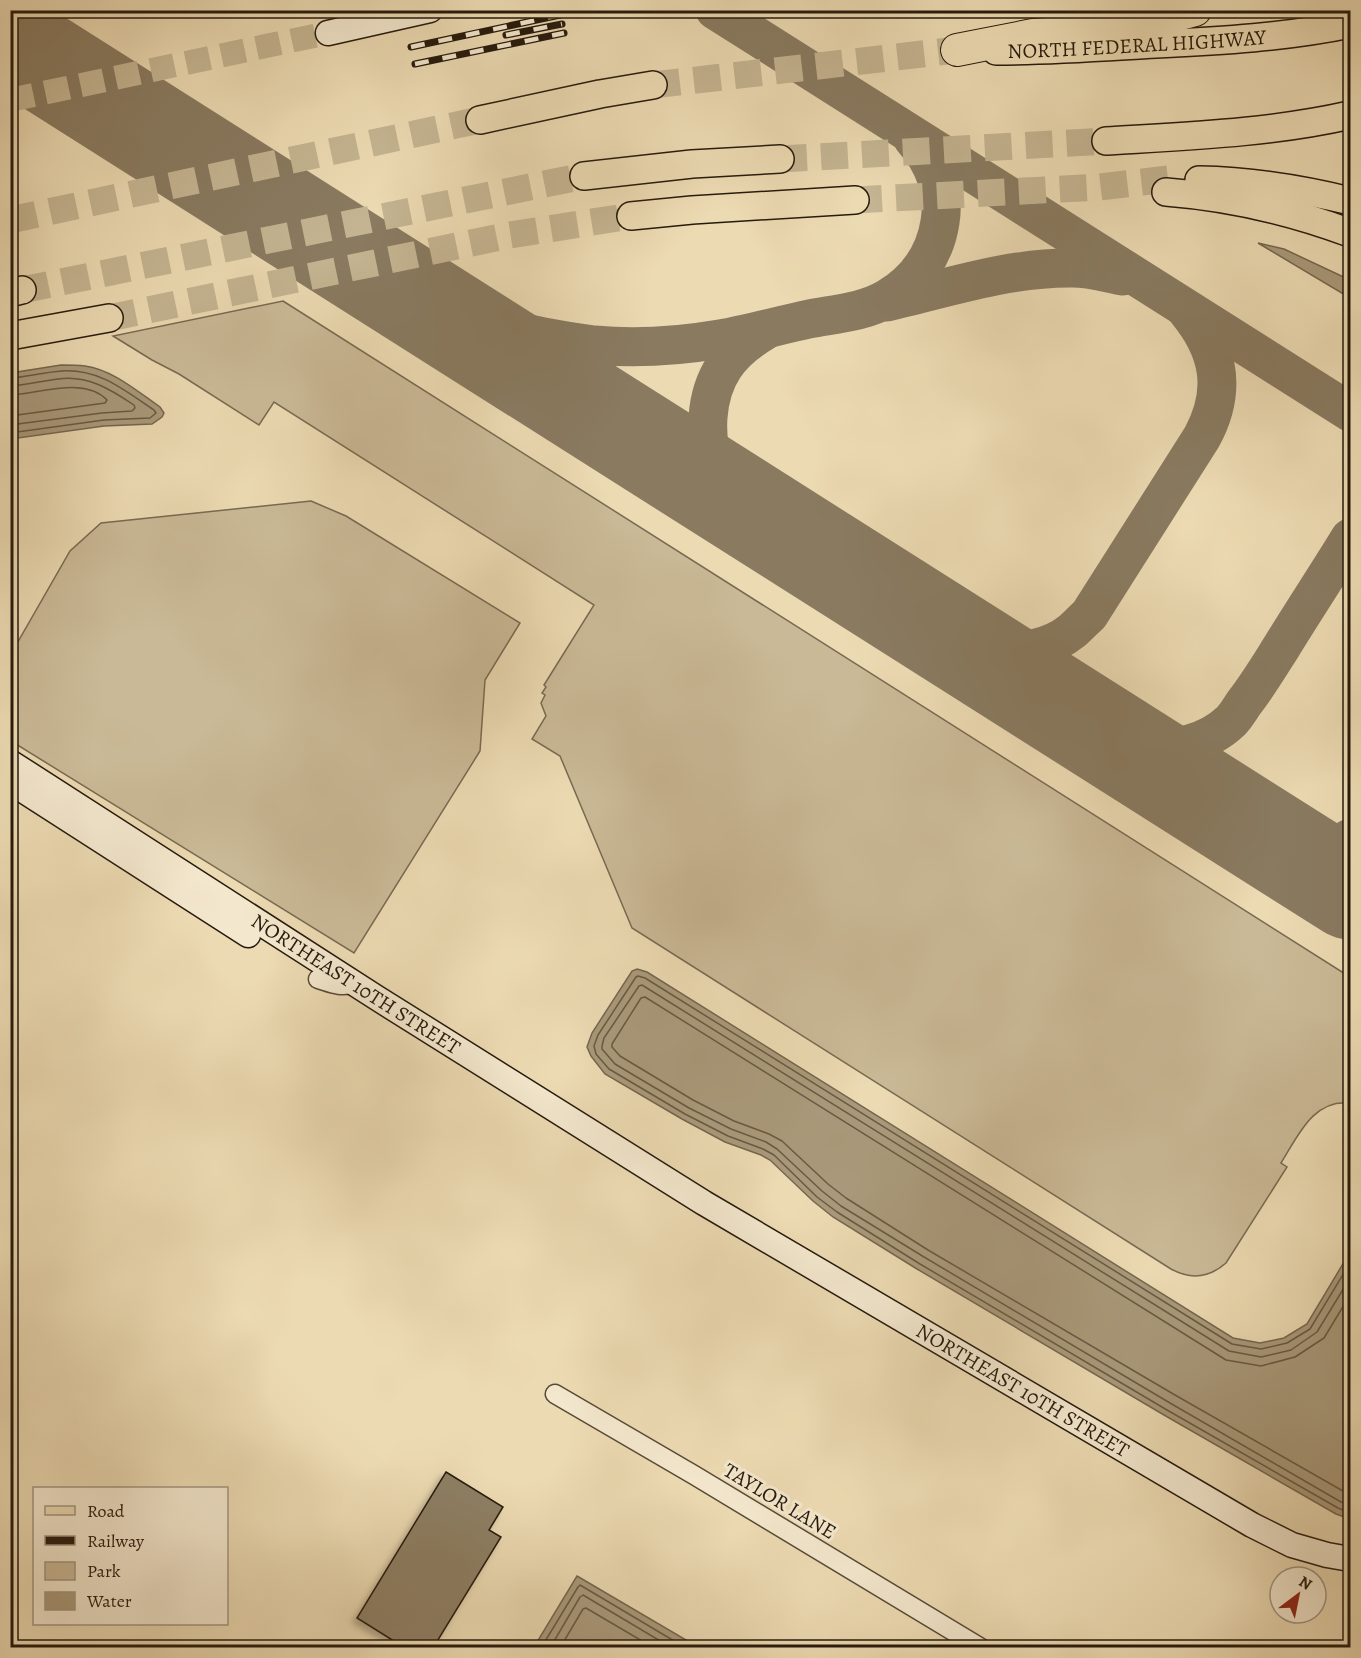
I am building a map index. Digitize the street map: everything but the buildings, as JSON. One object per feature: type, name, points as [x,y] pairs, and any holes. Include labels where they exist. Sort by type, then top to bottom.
[{"type":"highway","points":[[957,50],[1033,35],[1101,30],[1195,10]]},
{"type":"main road","name":"NORTH FEDERAL HIGHWAY","points":[[957,50],[1034,51],[1218,41],[1350,24]]},
{"type":"main road","points":[[480,120],[653,85]]},
{"type":"main road","points":[[1106,141],[1236,132],[1350,115]]},
{"type":"main road","points":[[584,176],[692,164],[780,159]]},
{"type":"main road","points":[[1350,201],[1300,190],[1235,182],[1167,185],[1190,194],[1249,203],[1304,217],[1350,233]]},
{"type":"main road","points":[[631,216],[855,200]]},
{"type":"main road","points":[[10,336],[109,318]]},
{"type":"street","points":[[328,33],[430,10]]},
{"type":"street","name":"NORTHEAST 10TH STREET","points":[[10,762],[53,799],[318,979],[477,1078],[589,1144],[704,1203]]},
{"type":"street","name":"NORTHEAST 10TH STREET","points":[[10,782],[53,799],[355,984],[704,1203],[1252,1525],[1292,1545],[1327,1556],[1350,1559]]},
{"type":"street","points":[[318,979],[336,985],[355,984]]},
{"type":"street","name":"TAYLOR LANE","points":[[555,1394],[981,1647]]},
{"type":"green space","points":[[283,301],[1350,977],[1350,1103],[1337,1103],[1326,1107],[1308,1121],[1281,1163],[1287,1167],[1226,1263],[1213,1272],[1200,1276],[1178,1273],[632,928],[560,756],[532,739],[546,716],[541,703],[545,695],[542,693],[546,687],[544,685],[594,605],[274,402],[259,425],[179,374],[113,336]]},
{"type":"green space","points":[[311,501],[346,516],[520,623],[485,680],[480,751],[354,953],[11,741],[11,654],[70,551],[101,523]]},
{"type":"water","points":[[1258,243],[1284,249],[1350,280],[1350,298]]},
{"type":"water","points":[[61,365],[85,366],[105,372],[134,388],[160,407],[164,413],[152,424],[104,426],[11,439],[11,373]]},
{"type":"water","points":[[637,969],[647,972],[1233,1338],[1260,1343],[1284,1338],[1307,1324],[1350,1252],[1350,1519],[1336,1514],[1164,1415],[917,1269],[833,1217],[770,1160],[725,1142],[605,1074],[587,1047],[592,1033],[632,971]]},
{"type":"water","points":[[577,1576],[698,1647],[534,1647]]},
{"type":"taxiway","points":[[715,10],[1350,412]]},
{"type":"taxiway","points":[[375,273],[449,308],[488,323],[533,335],[594,345],[642,347],[705,341],[860,309],[879,303],[907,284],[923,266],[934,245],[941,211],[939,189],[927,157],[913,139]]},
{"type":"taxiway","points":[[887,302],[979,279],[1026,271],[1080,268],[1123,276]]},
{"type":"taxiway","points":[[938,629],[984,649],[1023,650],[1054,642],[1072,631],[1089,615],[1202,437],[1210,420],[1217,387],[1213,356],[1207,341],[1187,311]]},
{"type":"taxiway","points":[[761,517],[736,493],[720,473],[710,448],[708,423],[713,390],[724,367],[740,348],[763,332]]},
{"type":"taxiway","points":[[1091,726],[1129,742],[1153,748],[1189,744],[1222,729],[1235,717],[1259,682],[1350,538]]},
{"type":"taxiway","points":[[1308,863],[1350,838]]},
{"type":"runway","points":[[10,41],[1350,890]]},
{"type":"tunnel","points":[[10,100],[328,33]]},
{"type":"tunnel","points":[[653,85],[957,50]]},
{"type":"tunnel","points":[[10,220],[480,120]]},
{"type":"tunnel","points":[[780,159],[1106,141]]},
{"type":"tunnel","points":[[22,290],[584,176]]},
{"type":"tunnel","points":[[855,200],[1100,187],[1168,179]]},
{"type":"tunnel","points":[[109,318],[510,235],[631,216]]},
{"type":"railway","points":[[411,47],[560,15]]},
{"type":"railway","points":[[506,35],[562,24]]},
{"type":"railway","points":[[415,64],[564,33]]}]
